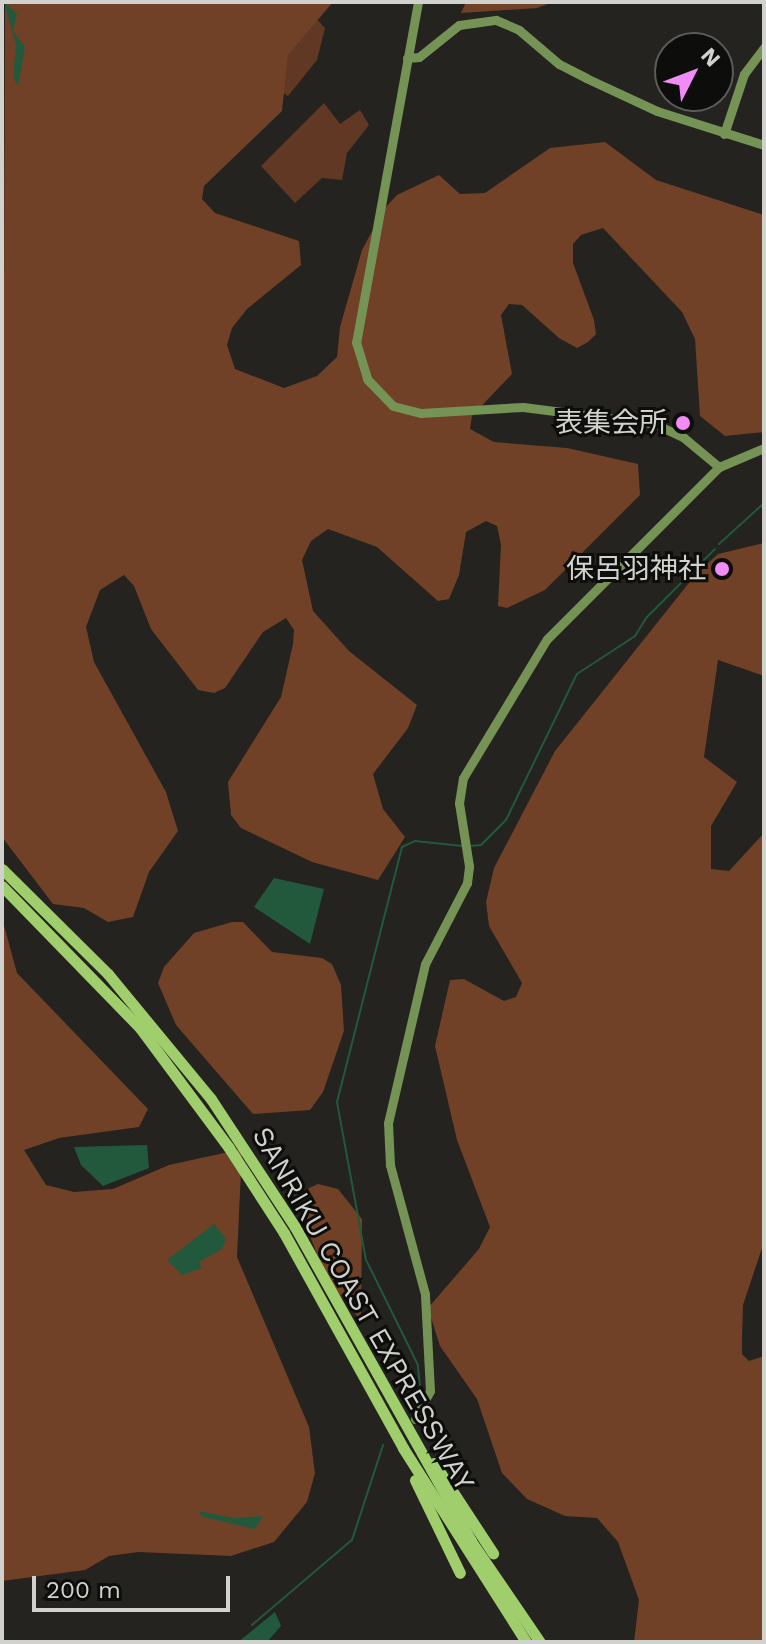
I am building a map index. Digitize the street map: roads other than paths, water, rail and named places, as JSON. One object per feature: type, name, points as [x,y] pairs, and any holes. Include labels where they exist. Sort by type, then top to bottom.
[{"type":"highway","name":"SANRIKU COAST EXPRESSWAY","points":[[2,869],[108,974],[205,1102],[366,1355],[471,1541],[540,1642]]},
{"type":"highway","name":"SANRIKU COAST EXPRESSWAY","points":[[2,886],[99,983],[205,1102]]},
{"type":"highway","name":"SANRIKU COAST EXPRESSWAY","points":[[289,1230],[403,1448],[526,1642]]},
{"type":"highway","points":[[366,1355],[493,1553]]},
{"type":"highway","points":[[403,1448],[460,1573]]},
{"type":"street","points":[[418,2],[356,342],[361,367],[375,390],[393,406],[421,413],[523,407],[655,424],[683,437],[719,467]]},
{"type":"street","points":[[407,58],[419,57],[459,25],[496,20],[586,78],[724,134],[764,145]]},
{"type":"street","points":[[724,134],[744,74],[764,47]]},
{"type":"street","points":[[415,1419],[430,1391],[425,1294],[390,1165],[388,1123],[425,964],[467,883],[469,866],[459,803],[463,778],[536,651],[719,467],[764,448]]},
{"type":"waterway","points":[[719,544],[764,503]]},
{"type":"waterway","points":[[470,846],[481,845],[506,820],[577,674],[635,636],[647,617],[715,549]]},
{"type":"waterway","points":[[414,1404],[421,1396],[418,1365],[366,1260],[337,1102],[402,847],[415,841],[463,846]]},
{"type":"waterway","points":[[252,1625],[352,1540],[383,1445]]},
{"type":"place","name":"表集会所","points":[[683,423]]},
{"type":"place","name":"保呂羽神社","points":[[722,569]]}]
